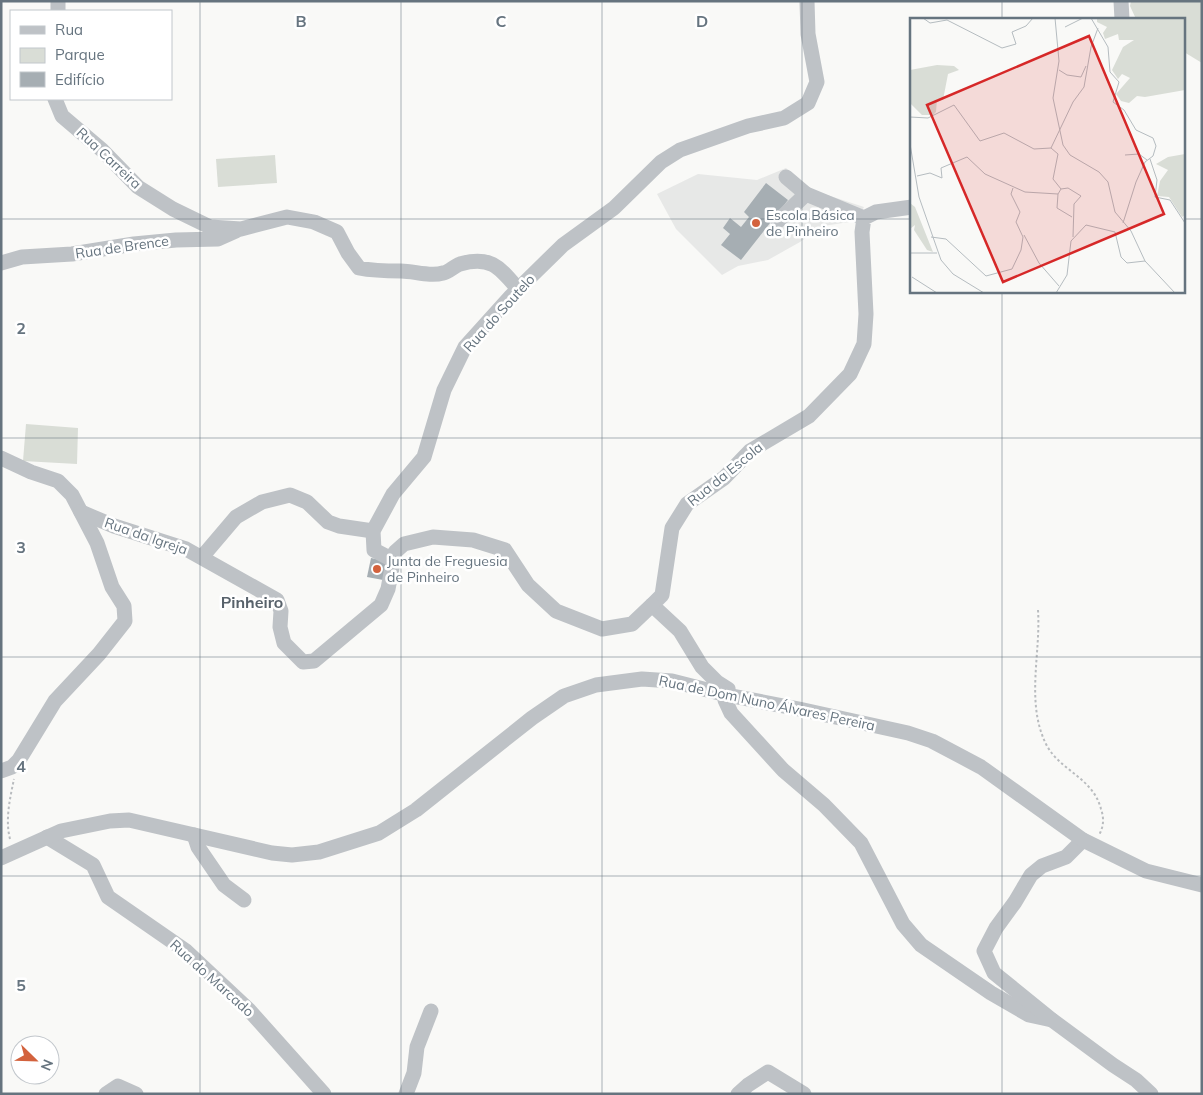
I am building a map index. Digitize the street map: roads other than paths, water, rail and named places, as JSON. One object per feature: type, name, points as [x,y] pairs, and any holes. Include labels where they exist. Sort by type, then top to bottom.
[{"type":"street","name":"Rua do Soutelo","points":[[373,531],[392,494],[424,456],[444,390],[465,347],[518,289],[564,245],[614,208],[661,162],[680,150],[748,126],[784,118],[808,103],[817,82],[808,34],[807,1]]},
{"type":"street","points":[[1121,1],[1122,18]]},
{"type":"street","name":"Rua Carreira","points":[[55,100],[62,116],[102,150],[138,187],[173,209],[210,227],[241,229],[287,217],[314,222],[337,232],[348,253],[359,268],[376,272],[402,271],[444,274],[458,265],[475,260],[488,262],[500,268],[518,289]]},
{"type":"street","points":[[786,177],[806,194],[864,218],[876,212],[910,207]]},
{"type":"street","points":[[778,221],[806,194]]},
{"type":"street","name":"Rua da Escola","points":[[652,606],[662,595],[672,528],[687,504],[724,478],[750,451],[809,416],[850,374],[864,344],[866,314],[862,232],[864,218]]},
{"type":"street","name":"Rua de Brence","points":[[1,263],[22,257],[72,254],[134,244],[218,239],[241,229]]},
{"type":"street","points":[[1,458],[31,472],[58,481],[72,495],[97,543],[112,587],[124,606],[125,621],[99,654],[55,701],[19,760],[12,767],[1,771]]},
{"type":"street","points":[[202,558],[236,517],[262,502],[290,495],[307,502],[328,522],[339,526],[373,531],[374,550],[393,560],[395,552],[404,544],[433,537],[473,540],[505,550],[528,585],[556,611],[602,628],[632,624],[652,606],[680,631],[702,667],[717,682],[728,689],[725,700],[731,713],[783,770],[824,805],[861,843],[903,924],[921,945],[991,993],[1028,1015],[1052,1020]]},
{"type":"street","name":"Rua da Igreja","points":[[81,512],[114,526],[186,549],[277,600],[281,611],[280,627],[284,643],[304,662],[314,661],[381,605],[388,589],[393,560]]},
{"type":"street","name":"Rua de Dom Nuno Álvares Pereira","points":[[8,855],[47,837],[110,820],[148,823],[272,853],[301,854],[339,847],[379,834],[396,824],[538,713],[564,696],[596,685],[642,679],[672,681],[727,695],[809,711],[932,741],[981,767],[1089,843],[1146,871],[1202,885]]},
{"type":"street","points":[[194,835],[198,847],[224,884],[244,900]]},
{"type":"street","name":"Rua do Marcado","points":[[47,837],[93,865],[108,897],[186,951],[249,1010],[324,1094]]},
{"type":"street","points":[[1089,843],[1066,857],[1042,866],[1031,875],[1015,902],[996,928],[984,951],[994,972],[1052,1020],[1136,1080],[1151,1094]]},
{"type":"street","points":[[406,1094],[414,1073],[417,1047],[431,1011]]},
{"type":"street","points":[[738,1094],[768,1072],[804,1094]]},
{"type":"street","points":[[106,1094],[118,1086],[136,1094]]},
{"type":"place","name":"Escola Básica de Pinheiro","points":[[756,223]]},
{"type":"place","name":"Junta de Freguesia de Pinheiro","points":[[377,569]]},
{"type":"district","name":"Pinheiro","points":[[252,602]]}]
